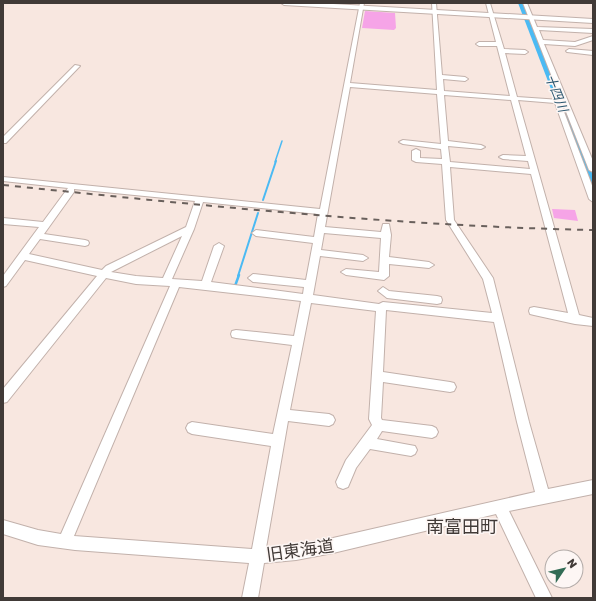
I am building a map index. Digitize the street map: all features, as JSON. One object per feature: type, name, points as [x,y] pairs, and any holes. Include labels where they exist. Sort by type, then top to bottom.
[{"type":"street","points":[[284,3],[361,5],[434,12],[593,21]]},
{"type":"street","points":[[434,3],[450,220],[488,278],[532,463],[544,498]]},
{"type":"street","points":[[488,3],[575,320]]},
{"type":"street","points":[[525,3],[541,42],[593,200]]},
{"type":"street","points":[[250,598],[278,441],[310,283],[361,5]]},
{"type":"street","points":[[535,28],[593,31]]},
{"type":"street","points":[[541,42],[575,44],[593,38]]},
{"type":"street","points":[[479,44],[500,44]]},
{"type":"street","points":[[501,51],[525,52]]},
{"type":"street","points":[[568,51],[593,53]]},
{"type":"street","points":[[3,141],[77,66]]},
{"type":"street","points":[[439,77],[465,79]]},
{"type":"street","points":[[347,85],[561,101]]},
{"type":"street","points":[[561,101],[593,170]]},
{"type":"street","points":[[404,142],[481,146]]},
{"type":"street","points":[[416,151],[416,160],[534,172]]},
{"type":"street","points":[[503,157],[531,158]]},
{"type":"street","points":[[3,179],[322,212]]},
{"type":"street","points":[[3,283],[71,190]]},
{"type":"street","points":[[65,542],[171,282],[199,202]]},
{"type":"street","points":[[3,221],[46,225]]},
{"type":"street","points":[[4,395],[102,274],[114,265],[190,229]]},
{"type":"street","points":[[319,230],[386,231],[384,276],[346,272]]},
{"type":"street","points":[[256,233],[317,240]]},
{"type":"street","points":[[37,236],[85,243]]},
{"type":"street","points":[[205,286],[219,246]]},
{"type":"street","points":[[315,252],[363,258]]},
{"type":"street","points":[[22,256],[136,280],[171,282],[382,307],[498,318]]},
{"type":"street","points":[[385,260],[429,266]]},
{"type":"street","points":[[253,278],[302,284],[310,283]]},
{"type":"street","points":[[432,432],[379,425],[375,419],[383,290],[387,294],[437,300]]},
{"type":"street","points":[[534,311],[575,320],[593,322]]},
{"type":"street","points":[[236,334],[298,341]]},
{"type":"street","points":[[377,376],[450,387]]},
{"type":"street","points":[[283,415],[329,420]]},
{"type":"street","points":[[343,482],[351,464],[379,425]]},
{"type":"street","points":[[192,428],[278,441]]},
{"type":"street","points":[[368,441],[373,444],[411,450]]},
{"type":"street","name":"旧東海道","points":[[3,527],[36,538],[65,542],[200,554],[258,556],[315,550],[592,487]]},
{"type":"street","points":[[500,507],[544,598]]},
{"type":"building","points":[[365,11],[395,13],[396,28],[394,30],[362,28]]},
{"type":"building","points":[[552,209],[575,210],[578,221],[554,218]]},
{"type":"waterway","name":"十四川","points":[[522,3],[593,183]]},
{"type":"waterway","points":[[275,162],[282,141]]},
{"type":"waterway","points":[[263,200],[276,161]]},
{"type":"waterway","points":[[238,276],[258,213]]},
{"type":"waterway","points":[[235,286],[239,275]]},
{"type":"railway","points":[[3,185],[297,214],[445,224],[593,230]]},
{"type":"district","name":"南富田町","points":[[462,527]]}]
